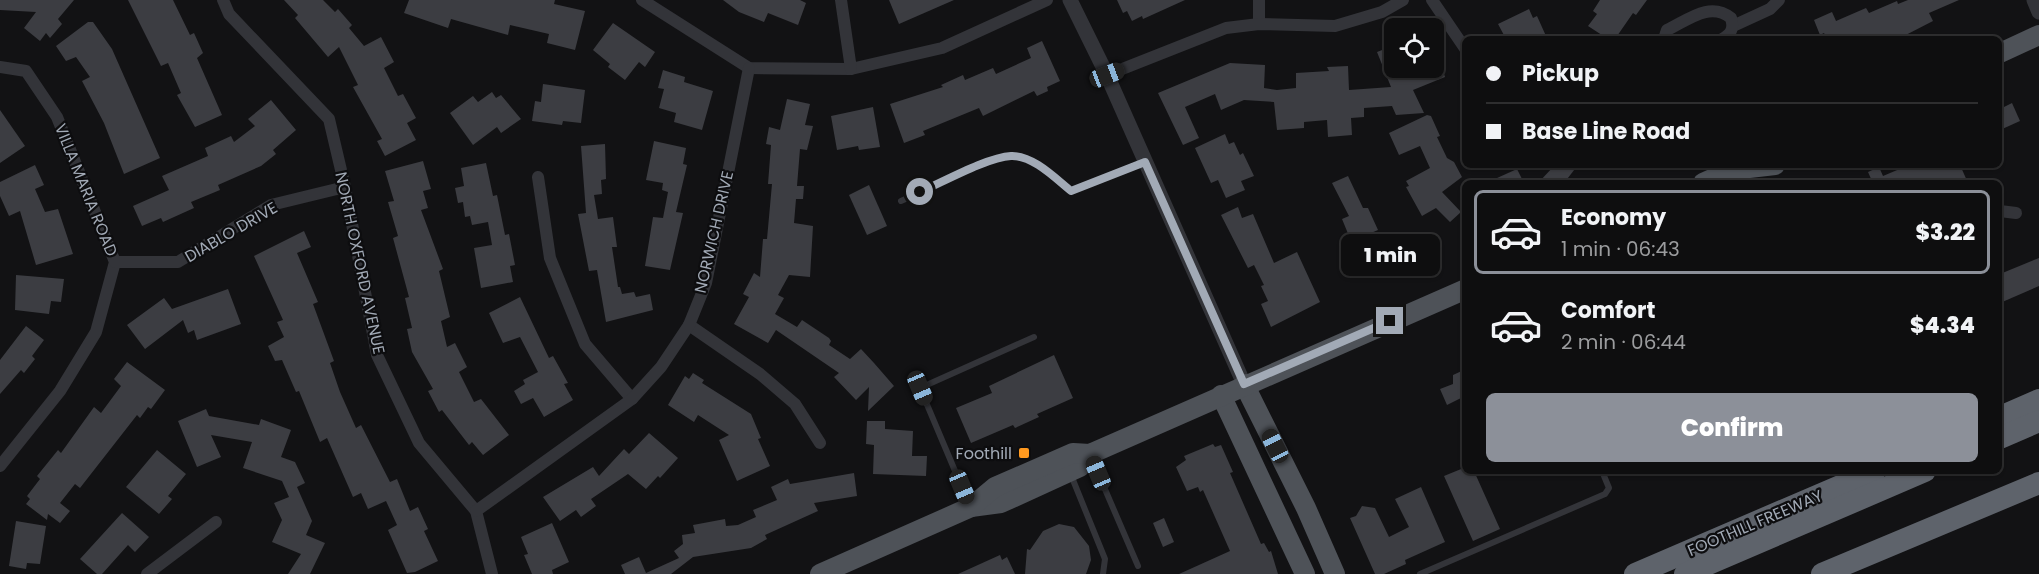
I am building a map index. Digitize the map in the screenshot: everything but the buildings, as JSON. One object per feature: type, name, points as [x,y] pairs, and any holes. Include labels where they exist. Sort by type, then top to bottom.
[{"type":"highway","points":[[2002,416],[2039,400]]},
{"type":"highway","points":[[2002,437],[2039,421]]},
{"type":"highway","name":"FOOTHILL FREEWAY","points":[[1635,574],[1868,474]]},
{"type":"highway","points":[[1685,574],[1918,474]]},
{"type":"highway","points":[[1822,574],[2039,483]]},
{"type":"main road","points":[[2002,52],[2039,35]]},
{"type":"main road","points":[[1709,180],[1734,168]]},
{"type":"main road","points":[[820,574],[848,565],[971,507],[994,487],[1073,453],[1090,454],[1244,384],[1462,291]]},
{"type":"main road","points":[[1244,384],[1306,508],[1335,574]]},
{"type":"main road","points":[[1221,395],[1305,574]]},
{"type":"main road","points":[[971,507],[1001,503],[1080,468],[1090,454]]},
{"type":"street","name":"NORTH OXFORD AVENUE","points":[[223,0],[229,14],[329,118],[345,187],[377,355],[419,443],[476,512],[492,574]]},
{"type":"street","points":[[642,0],[749,68],[851,69],[942,48],[1047,0]]},
{"type":"street","points":[[841,0],[851,69]]},
{"type":"street","points":[[1070,0],[1107,75],[1244,384]]},
{"type":"street","points":[[1259,0],[1259,24]]},
{"type":"street","points":[[1107,75],[1226,28],[1259,24],[1335,26],[1382,12],[1403,0]]},
{"type":"street","points":[[1432,0],[1462,44]]},
{"type":"street","points":[[1733,26],[1770,9],[1779,0]]},
{"type":"street","points":[[2034,0],[2039,12]]},
{"type":"street","points":[[1665,36],[1667,30],[1709,10],[1724,13],[1731,18],[1733,26],[1731,33],[1726,36]]},
{"type":"street","name":"VILLA MARIA ROAD","points":[[0,68],[26,71],[57,117],[116,262],[96,332],[60,391],[0,466]]},
{"type":"street","name":"NORWICH DRIVE","points":[[476,512],[632,399],[661,367],[689,325],[706,283],[749,68]]},
{"type":"street","points":[[538,177],[550,258],[585,344],[632,399]]},
{"type":"street","name":"DIABLO DRIVE","points":[[116,262],[178,262],[271,205],[345,187]]},
{"type":"street","points":[[2002,211],[2016,213]]},
{"type":"street","points":[[689,325],[760,374],[795,404],[820,443]]},
{"type":"street","points":[[147,574],[216,522]]},
{"type":"lane","points":[[901,201],[968,171],[1012,156],[1028,160],[1071,191],[1145,162]]},
{"type":"lane","points":[[971,507],[920,388],[1034,337]]},
{"type":"lane","points":[[1090,454],[1138,566]]},
{"type":"lane","points":[[1070,472],[1105,559],[1103,574]]},
{"type":"lane","points":[[1420,574],[1605,494],[1609,488],[1603,474]]},
{"type":"place","name":"Foothill","points":[[1024,453]]},
{"type":"route","points":[[920,192],[994,160],[1012,156],[1028,160],[1071,191],[1094,184],[1145,162],[1244,384],[1390,321]]}]
